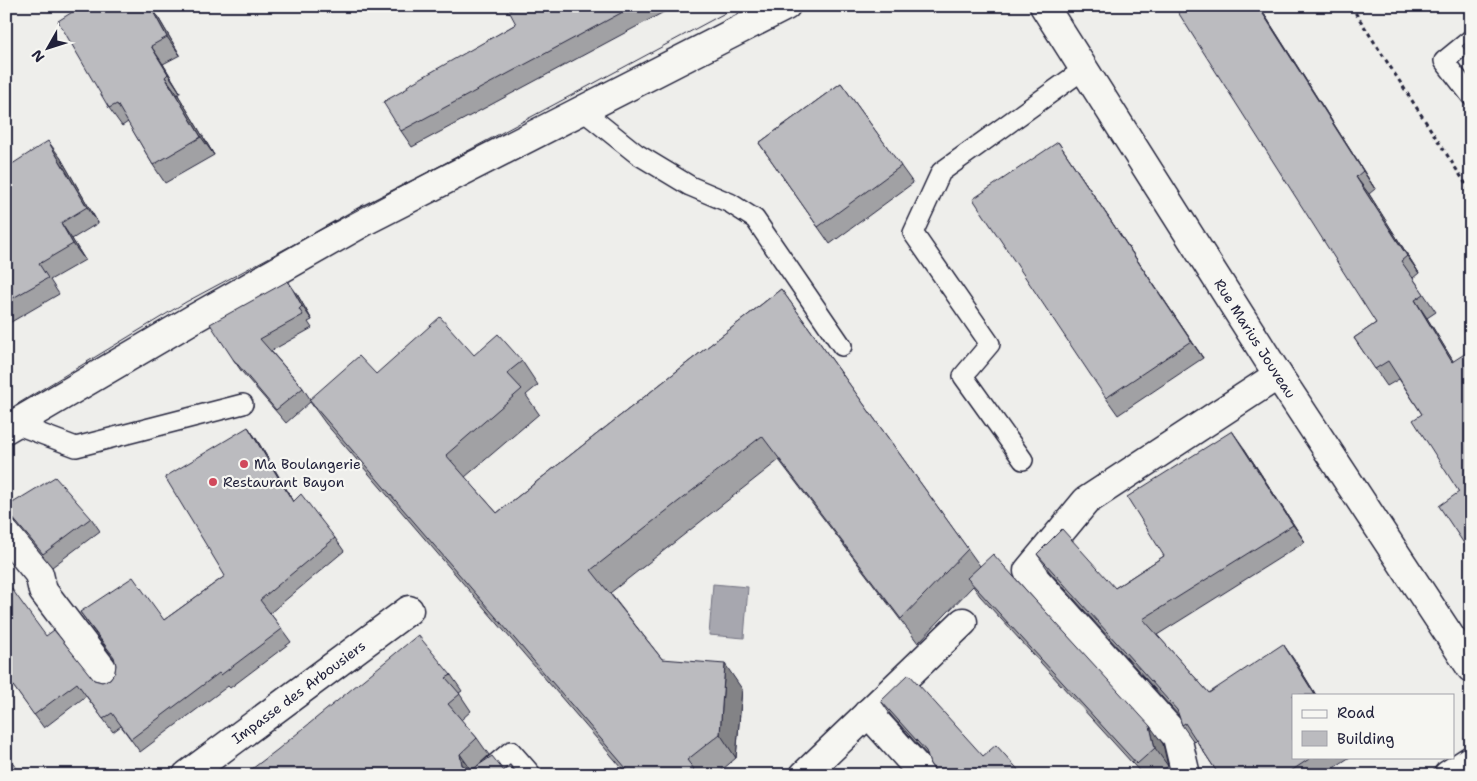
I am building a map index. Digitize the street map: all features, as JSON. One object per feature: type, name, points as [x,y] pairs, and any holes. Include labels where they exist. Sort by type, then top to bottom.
[{"type":"street","points":[[10,426],[193,318],[367,220],[786,6]]},
{"type":"street","name":"Rue Marius Jouveau","points":[[1044,6],[1278,375],[1467,655]]},
{"type":"street","points":[[1186,775],[1177,737],[1028,571],[1086,502],[1278,375]]},
{"type":"street","points":[[6,534],[39,574],[43,591],[110,680]]},
{"type":"street","name":"Impasse des Arbousiers","points":[[188,775],[409,610]]},
{"type":"street","points":[[804,775],[963,622]]},
{"type":"street","points":[[868,713],[924,775]]},
{"type":"street","points":[[1448,775],[1471,760]]},
{"type":"lane","points":[[1471,39],[1444,61],[1471,96]]},
{"type":"lane","points":[[1023,460],[964,376],[990,344],[913,233],[941,172],[1084,70]]},
{"type":"lane","points":[[582,110],[637,154],[690,186],[730,203],[755,219],[842,346]]},
{"type":"lane","points":[[10,426],[76,447],[243,404]]},
{"type":"lane","points":[[482,775],[511,751],[532,775]]},
{"type":"path","points":[[1351,6],[1471,192]]},
{"type":"shaded area","points":[[713,584],[748,587],[744,638],[709,635]]},
{"type":"building","points":[[82,6],[131,6],[132,9],[138,6],[150,6],[167,37],[151,46],[168,74],[165,77],[201,137],[153,165],[117,104],[109,108],[58,21]]},
{"type":"building","points":[[514,6],[634,6],[401,131],[383,102],[408,88],[407,86],[516,24],[509,11]]},
{"type":"building","points":[[1174,6],[1258,6],[1363,171],[1356,177],[1407,256],[1401,261],[1424,294],[1415,300],[1452,362],[1466,353],[1471,361],[1471,554],[1439,506],[1459,492],[1413,420],[1422,414],[1388,361],[1375,369],[1354,338],[1376,323]]},
{"type":"building","points":[[1471,39],[1471,56],[1462,46]]},
{"type":"building","points":[[841,83],[901,166],[818,227],[759,143]]},
{"type":"building","points":[[48,141],[87,207],[61,223],[73,244],[39,264],[48,278],[6,302],[6,168]]},
{"type":"building","points":[[1058,142],[1191,341],[1106,398],[973,199]]},
{"type":"building","points":[[288,281],[302,306],[299,309],[303,315],[260,339],[303,388],[276,410],[233,359],[210,324]]},
{"type":"building","points":[[781,289],[968,549],[901,619],[762,436],[591,570],[662,659],[725,664],[720,734],[687,760],[694,769],[688,775],[632,775],[309,400],[359,356],[376,374],[440,317],[474,355],[498,334],[522,361],[507,373],[522,389],[446,455],[497,513]]},
{"type":"building","points":[[248,427],[293,502],[301,494],[335,538],[260,600],[282,629],[221,675],[219,673],[131,739],[112,713],[103,719],[77,683],[34,715],[6,676],[6,581],[46,636],[54,630],[94,680],[102,682],[110,679],[115,672],[114,657],[80,612],[133,577],[164,620],[225,576],[165,477]]},
{"type":"building","points":[[1232,431],[1293,525],[1143,619],[1209,693],[1283,644],[1314,694],[1292,694],[1292,758],[1310,758],[1285,775],[1219,775],[1185,723],[1182,725],[1177,710],[1037,554],[1062,529],[1115,588],[1164,556],[1127,497]]},
{"type":"building","points":[[55,477],[91,518],[43,554],[6,510],[6,507]]},
{"type":"building","points":[[993,554],[1150,726],[1155,748],[1137,764],[967,578]]},
{"type":"building","points":[[418,635],[451,675],[446,678],[460,694],[448,704],[477,738],[460,754],[462,765],[473,769],[492,756],[507,775],[244,775],[277,750]]},
{"type":"building","points":[[909,674],[983,756],[996,745],[1023,775],[939,775],[930,764],[926,751],[881,701]]},
{"type":"building","points":[[10,759],[22,775],[6,775],[6,763]]},
{"type":"tram line","points":[[6,411],[186,302],[738,6]]},
{"type":"place","name":"Ma Boulangerie","points":[[244,464]]},
{"type":"place","name":"Restaurant Bayon","points":[[213,482]]}]
